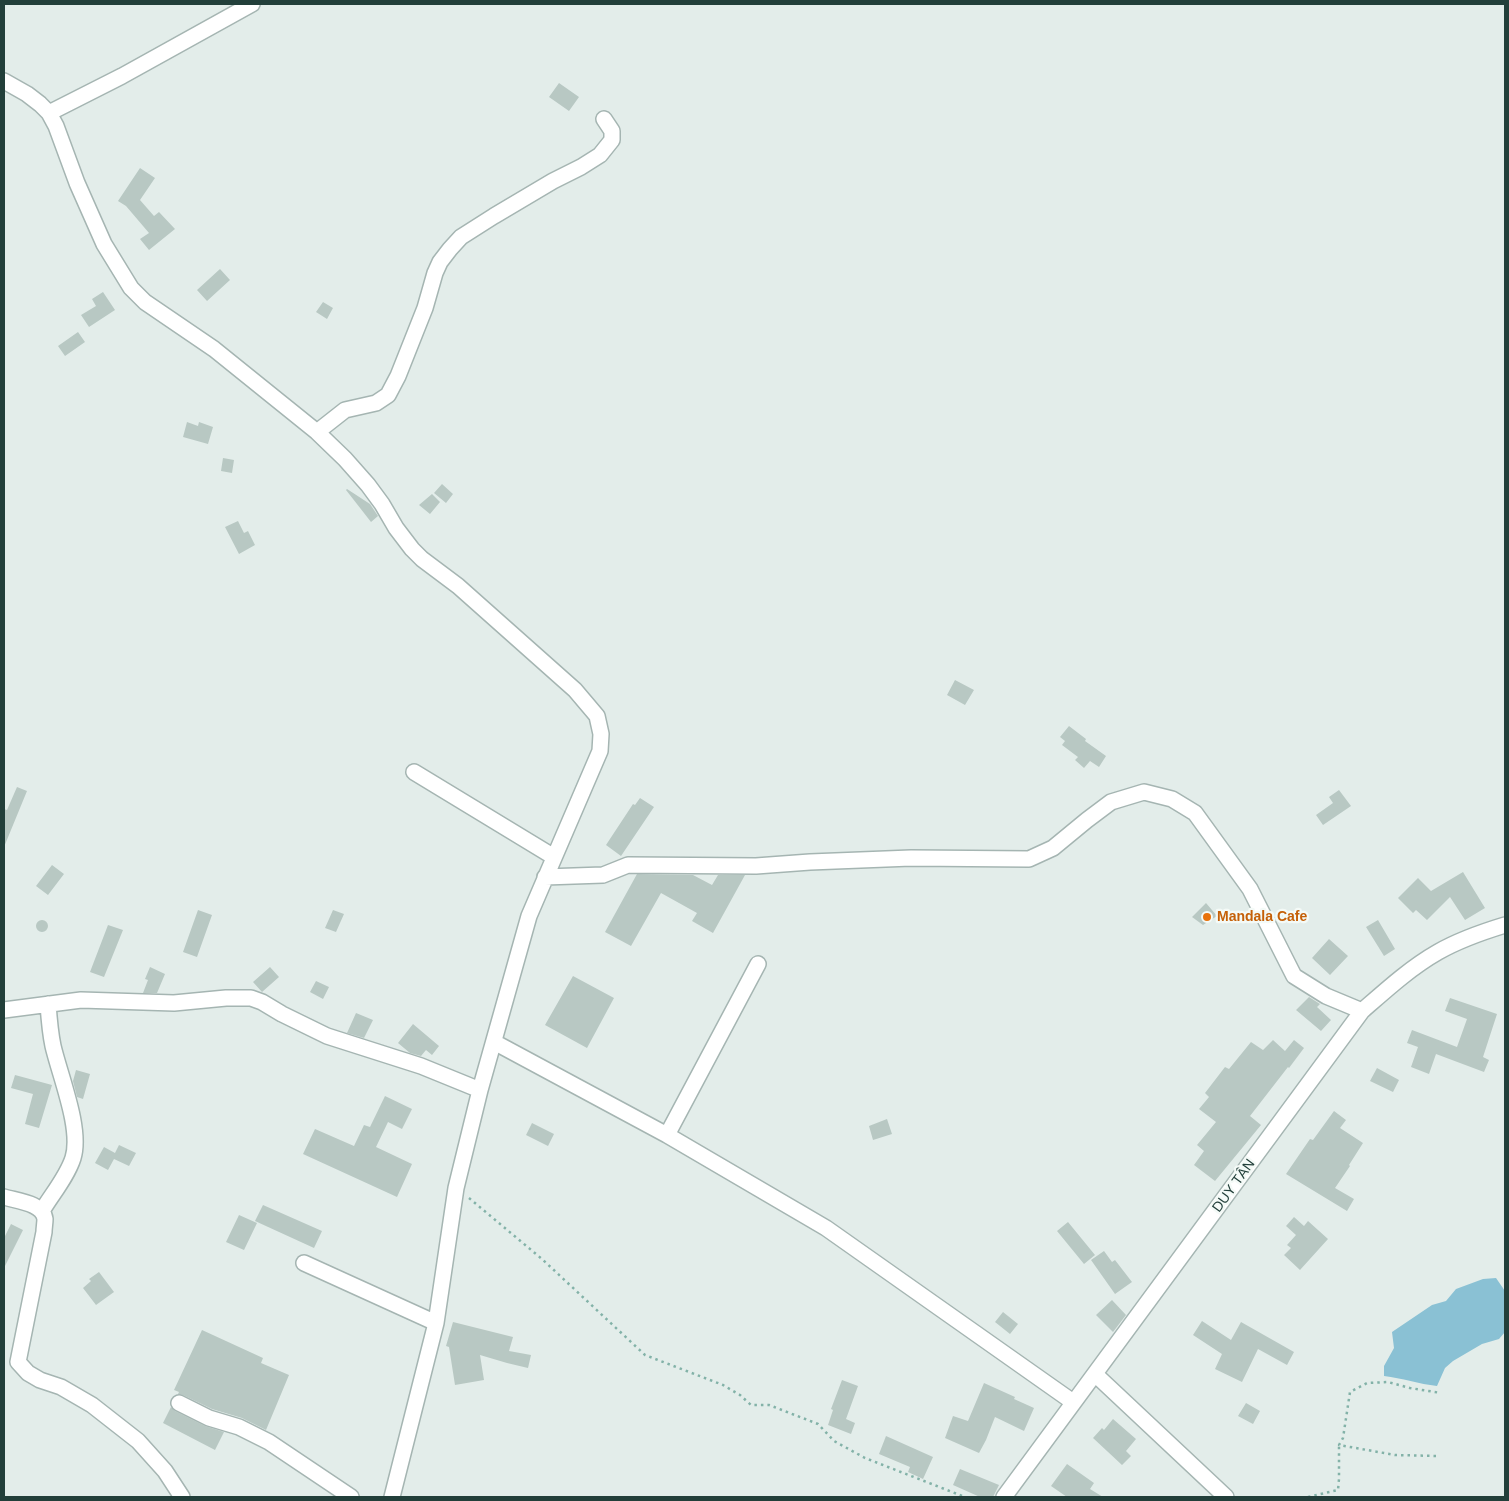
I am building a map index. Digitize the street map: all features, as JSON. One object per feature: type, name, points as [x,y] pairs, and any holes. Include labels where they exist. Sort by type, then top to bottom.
[{"type":"street","points":[[49,113],[122,76],[252,4]]},
{"type":"street","points":[[4,81],[27,94],[49,113],[104,244],[131,288],[145,302],[214,349],[317,432],[368,485],[412,549],[534,652],[575,690],[597,716],[601,734],[600,751],[528,916],[480,1090],[456,1188],[436,1323],[392,1497]]},
{"type":"street","points":[[317,432],[345,410],[376,403],[388,395],[402,368],[425,308],[435,273],[440,262],[450,249],[461,236],[553,181],[600,156],[612,140],[612,131],[604,119]]},
{"type":"street","points":[[414,772],[554,857]]},
{"type":"street","points":[[545,877],[602,875],[628,865],[756,866],[911,858],[1029,859],[1053,848],[1111,802],[1144,792],[1172,799],[1195,813],[1250,889],[1294,976],[1326,996],[1362,1011]]},
{"type":"street","name":"DUY TÂN","points":[[1004,1497],[1073,1402],[1096,1375],[1362,1011],[1399,979],[1437,952],[1478,932],[1505,925]]},
{"type":"street","points":[[668,1135],[758,964]]},
{"type":"street","points":[[4,1010],[81,1000],[174,1003],[226,998],[251,998],[327,1036],[421,1066],[480,1090]]},
{"type":"street","points":[[42,1211],[68,1169],[75,1148],[75,1130],[53,1045],[48,1004]]},
{"type":"street","points":[[494,1042],[668,1135],[826,1228],[1073,1402]]},
{"type":"street","points":[[4,1197],[34,1206],[42,1211],[45,1219],[18,1362],[28,1373],[40,1380],[61,1387],[92,1405],[138,1441],[165,1470],[182,1497]]},
{"type":"street","points":[[304,1262],[436,1323]]},
{"type":"street","points":[[1096,1375],[1226,1497]]},
{"type":"street","points":[[179,1403],[209,1418],[239,1428],[269,1442],[352,1497]]},
{"type":"path","points":[[456,1188],[542,1259],[645,1355],[722,1385],[751,1405],[768,1405],[818,1424],[834,1441],[865,1458],[965,1497]]},
{"type":"path","points":[[1308,1497],[1338,1490],[1340,1445],[1343,1438],[1350,1392],[1367,1383],[1388,1382],[1410,1388],[1441,1392]]},
{"type":"path","points":[[1340,1445],[1395,1455],[1436,1456]]},
{"type":"water","points":[[1496,1278],[1505,1291],[1505,1332],[1499,1339],[1482,1344],[1453,1361],[1445,1368],[1437,1386],[1384,1376],[1384,1366],[1394,1348],[1392,1332],[1432,1305],[1446,1301],[1456,1289],[1483,1279]]},
{"type":"building","points":[[559,83],[579,97],[569,111],[549,97]]},
{"type":"building","points":[[140,168],[155,178],[140,200],[154,216],[159,212],[175,229],[149,250],[140,239],[149,233],[126,206],[118,201]]},
{"type":"building","points":[[220,269],[230,280],[207,301],[197,290]]},
{"type":"building","points":[[103,292],[115,310],[89,327],[81,315],[96,306],[92,299]]},
{"type":"building","points":[[323,302],[333,308],[327,319],[316,312]]},
{"type":"building","points":[[78,332],[85,342],[65,356],[58,346]]},
{"type":"building","points":[[187,422],[198,426],[199,422],[213,427],[208,444],[183,437]]},
{"type":"building","points":[[223,458],[234,460],[232,473],[221,471]]},
{"type":"building","points":[[442,484],[453,494],[446,503],[434,493]]},
{"type":"building","points":[[347,489],[370,504],[378,516],[371,522]]},
{"type":"building","points":[[432,494],[440,502],[430,514],[419,505]]},
{"type":"building","points":[[238,521],[244,533],[248,531],[255,545],[239,554],[225,527]]},
{"type":"building","points":[[955,680],[974,690],[965,705],[947,695]]},
{"type":"building","points":[[1069,726],[1086,739],[1085,741],[1106,756],[1099,767],[1090,761],[1084,768],[1075,760],[1078,757],[1062,745],[1065,741],[1060,737]]},
{"type":"building","points":[[17,787],[27,791],[4,847],[4,809],[7,810]]},
{"type":"building","points":[[1339,790],[1351,806],[1323,825],[1316,815],[1333,803],[1329,797]]},
{"type":"building","points":[[640,798],[654,807],[621,856],[606,845],[633,804],[635,805]]},
{"type":"building","points":[[52,865],[64,874],[48,895],[36,886]]},
{"type":"building","points":[[1463,872],[1485,908],[1465,920],[1450,897],[1427,920],[1416,910],[1413,913],[1398,898],[1418,878],[1431,891]]},
{"type":"building","points":[[637,874],[693,875],[712,885],[718,875],[745,875],[713,933],[692,921],[697,913],[661,893],[631,946],[605,932]]},
{"type":"building","points":[[1206,903],[1217,916],[1203,925],[1192,917]]},
{"type":"building","points":[[198,910],[212,915],[197,957],[183,952]]},
{"type":"building","points":[[333,910],[344,914],[336,932],[325,928]]},
{"type":"building","points":[[42,920],[48,926],[42,932],[36,926]]},
{"type":"building","points":[[1378,920],[1395,949],[1384,956],[1366,927]]},
{"type":"building","points":[[108,925],[123,930],[104,977],[90,972]]},
{"type":"building","points":[[1329,939],[1348,956],[1330,975],[1312,958]]},
{"type":"building","points":[[150,967],[165,974],[157,993],[143,993],[148,980],[145,979]]},
{"type":"building","points":[[270,967],[279,977],[262,992],[253,982]]},
{"type":"building","points":[[573,976],[614,998],[587,1048],[545,1025]]},
{"type":"building","points":[[316,981],[329,987],[323,999],[310,992]]},
{"type":"building","points":[[1309,997],[1320,1004],[1317,1007],[1331,1020],[1321,1031],[1296,1010]]},
{"type":"building","points":[[1450,998],[1497,1014],[1483,1057],[1489,1060],[1484,1072],[1436,1054],[1429,1074],[1411,1067],[1418,1047],[1407,1043],[1412,1030],[1457,1047],[1467,1019],[1445,1011]]},
{"type":"building","points":[[356,1013],[373,1020],[364,1038],[347,1033]]},
{"type":"building","points":[[413,1024],[439,1046],[432,1055],[426,1050],[421,1056],[410,1053],[398,1043]]},
{"type":"building","points":[[1273,1040],[1285,1051],[1294,1040],[1304,1048],[1250,1116],[1261,1125],[1215,1181],[1194,1165],[1204,1151],[1197,1145],[1216,1122],[1199,1109],[1209,1097],[1205,1093],[1225,1067],[1229,1069],[1251,1042],[1263,1050]]},
{"type":"building","points":[[1377,1068],[1399,1080],[1393,1092],[1370,1081]]},
{"type":"building","points":[[76,1070],[90,1074],[83,1099],[77,1097],[73,1081]]},
{"type":"building","points":[[15,1075],[52,1085],[39,1128],[25,1124],[33,1094],[11,1088]]},
{"type":"building","points":[[385,1096],[412,1109],[402,1129],[388,1122],[376,1147],[412,1164],[397,1197],[303,1154],[315,1129],[354,1146],[364,1125],[370,1127]]},
{"type":"building","points":[[1334,1111],[1346,1120],[1340,1128],[1363,1143],[1335,1188],[1354,1199],[1347,1211],[1286,1174],[1310,1139],[1313,1140]]},
{"type":"building","points":[[887,1119],[892,1134],[873,1140],[869,1126]]},
{"type":"building","points":[[532,1123],[554,1134],[548,1146],[526,1135]]},
{"type":"building","points":[[119,1145],[136,1153],[129,1166],[114,1159],[108,1170],[95,1163],[104,1147],[115,1153]]},
{"type":"building","points":[[263,1205],[322,1231],[314,1248],[255,1221]]},
{"type":"building","points":[[239,1215],[257,1223],[244,1250],[226,1242]]},
{"type":"building","points":[[1294,1217],[1304,1226],[1308,1221],[1328,1239],[1300,1270],[1284,1255],[1291,1248],[1287,1245],[1296,1235],[1286,1226]]},
{"type":"building","points":[[1068,1222],[1095,1255],[1084,1264],[1057,1231]]},
{"type":"building","points":[[11,1224],[23,1230],[4,1268],[4,1238]]},
{"type":"building","points":[[1104,1251],[1112,1262],[1115,1260],[1132,1282],[1115,1294],[1091,1260]]},
{"type":"building","points":[[99,1272],[114,1292],[96,1305],[83,1288],[91,1281],[89,1279]]},
{"type":"building","points":[[1112,1300],[1126,1315],[1113,1332],[1096,1315]]},
{"type":"building","points":[[1003,1312],[1018,1324],[1010,1334],[995,1322]]},
{"type":"building","points":[[1202,1321],[1231,1340],[1241,1322],[1294,1352],[1287,1365],[1258,1349],[1242,1382],[1215,1369],[1222,1354],[1193,1335]]},
{"type":"building","points":[[453,1322],[513,1337],[509,1351],[531,1355],[528,1368],[480,1355],[484,1380],[455,1385],[449,1347],[446,1346]]},
{"type":"building","points":[[202,1330],[263,1358],[261,1363],[289,1375],[266,1430],[242,1418],[212,1409],[178,1394],[179,1392],[174,1390]]},
{"type":"building","points":[[842,1380],[858,1386],[846,1419],[855,1423],[851,1434],[828,1425],[833,1410],[831,1409]]},
{"type":"building","points":[[984,1383],[1034,1408],[1024,1431],[995,1417],[979,1453],[945,1438],[953,1416],[968,1421]]},
{"type":"building","points":[[1246,1403],[1260,1411],[1253,1424],[1238,1416]]},
{"type":"building","points":[[171,1407],[175,1411],[205,1426],[224,1432],[215,1450],[163,1423]]},
{"type":"building","points":[[1113,1419],[1136,1439],[1126,1451],[1131,1456],[1122,1465],[1093,1438],[1102,1428],[1104,1430]]},
{"type":"building","points":[[886,1436],[933,1457],[923,1479],[908,1472],[910,1467],[879,1454]]},
{"type":"building","points":[[1067,1464],[1094,1483],[1090,1489],[1103,1497],[1067,1497],[1051,1486]]},
{"type":"building","points":[[960,1469],[999,1485],[993,1497],[980,1497],[953,1485]]},
{"type":"place","name":"Mandala Cafe","points":[[1207,917]]}]
